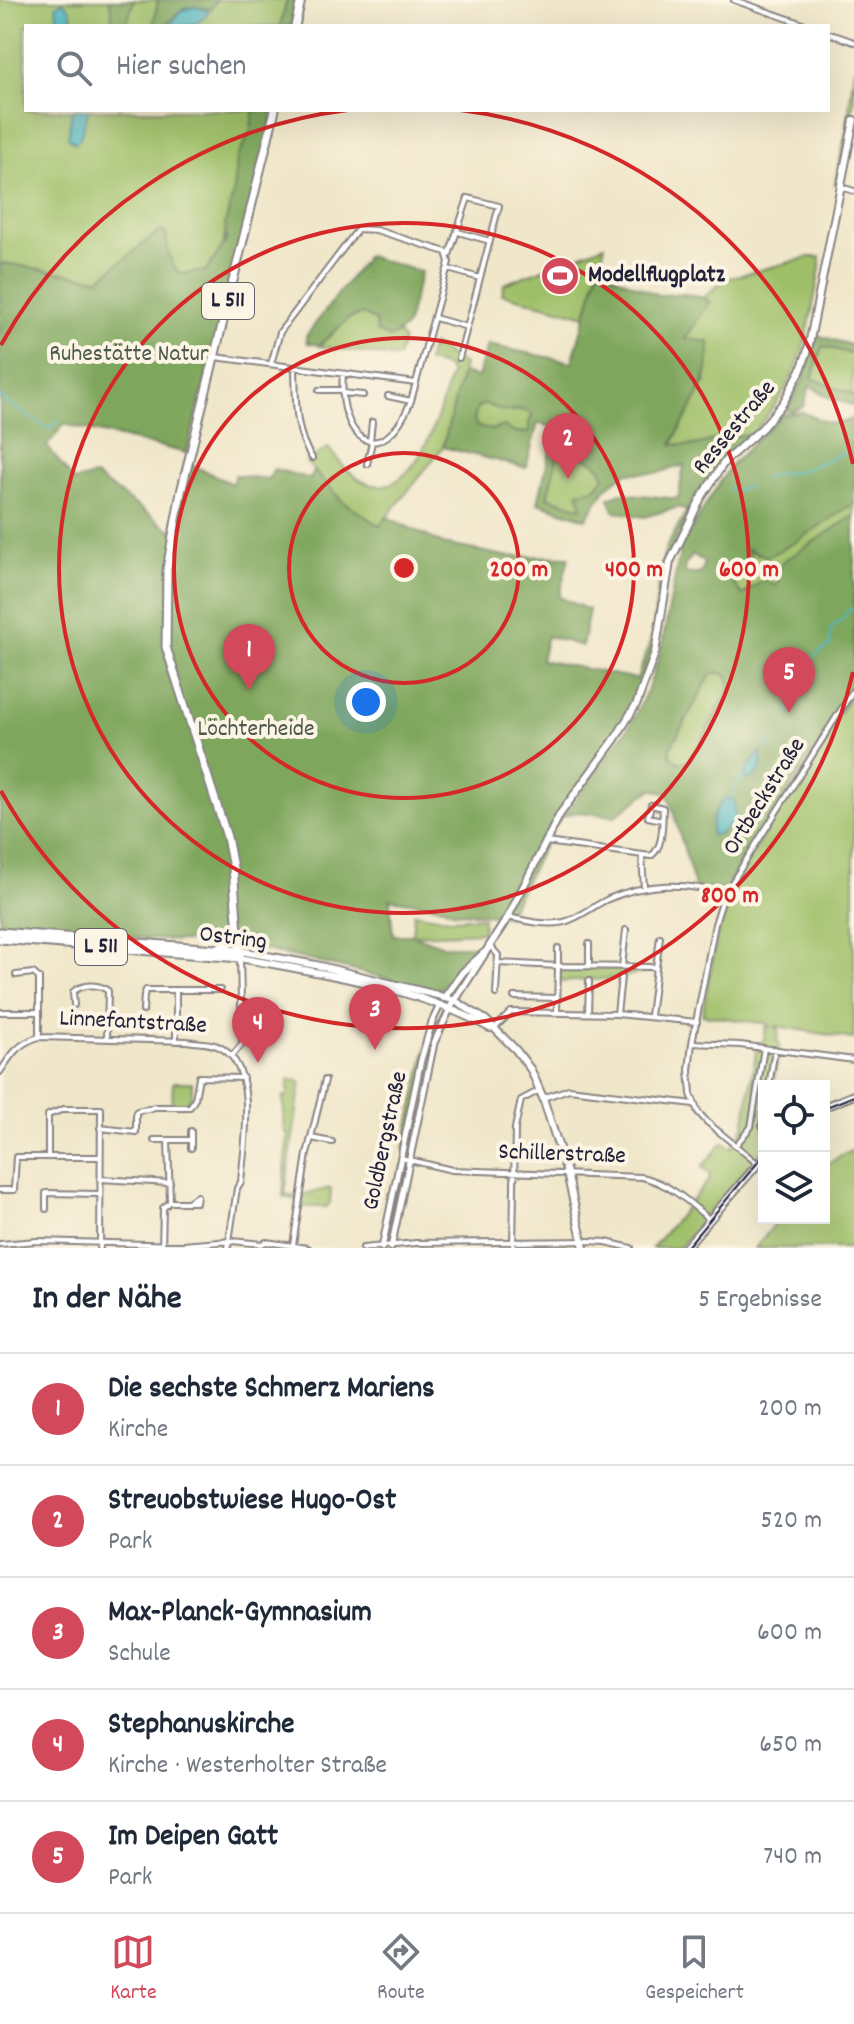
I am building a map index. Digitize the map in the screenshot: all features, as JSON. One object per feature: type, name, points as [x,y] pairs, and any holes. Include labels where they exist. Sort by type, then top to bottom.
[{"type":"main road","points":[[295,24],[301,0]]},
{"type":"main road","name":"L 511","points":[[240,955],[233,868],[227,837],[166,647],[167,569],[171,538],[275,112]]},
{"type":"main road","name":"Ressestraße","points":[[450,1008],[508,917],[560,814],[615,739],[637,703],[655,653],[672,556],[706,487],[725,461],[776,413],[801,370],[808,350],[854,120]]},
{"type":"main road","points":[[216,949],[232,941],[239,927]]},
{"type":"main road","name":"Ostring","points":[[0,932],[216,949],[325,973],[440,1005],[493,1030]]},
{"type":"main road","name":"Ostring","points":[[2,940],[240,955],[316,965],[445,997],[473,1011]]},
{"type":"main road","name":"Ressestraße","points":[[445,997],[463,972],[488,948]]},
{"type":"main road","points":[[464,987],[464,996],[473,1011],[516,1050],[531,1070],[567,1173],[583,1245]]},
{"type":"main road","name":"Goldbergstraße","points":[[440,1005],[445,997]]},
{"type":"main road","points":[[830,1105],[854,1095]]},
{"type":"main road","points":[[688,1246],[758,1164]]},
{"type":"street","points":[[734,0],[803,24]]},
{"type":"street","points":[[830,34],[854,42]]},
{"type":"street","points":[[841,187],[854,191]]},
{"type":"street","points":[[343,374],[342,392],[351,428],[359,437],[371,442],[384,439],[394,430],[411,401],[467,199],[485,201],[499,208],[459,358]]},
{"type":"street","points":[[271,364],[280,332],[358,229],[365,228],[426,244],[449,255]]},
{"type":"street","points":[[458,232],[490,241]]},
{"type":"street","points":[[448,269],[480,278]]},
{"type":"street","points":[[434,318],[467,327]]},
{"type":"street","points":[[215,357],[416,383]]},
{"type":"street","points":[[295,368],[298,428],[312,458]]},
{"type":"street","points":[[319,390],[363,395]]},
{"type":"street","points":[[388,396],[411,401]]},
{"type":"street","points":[[367,464],[372,422]]},
{"type":"street","name":"Ortbeckstraße","points":[[694,1104],[689,1084],[692,1043],[716,920],[724,895],[854,689]]},
{"type":"street","points":[[546,842],[642,857],[656,853],[662,820]]},
{"type":"street","points":[[642,857],[644,888]]},
{"type":"street","points":[[508,917],[547,924],[563,922],[609,899],[644,888],[685,886],[706,888],[724,895]]},
{"type":"street","points":[[622,967],[626,930]]},
{"type":"street","points":[[650,1016],[660,937]]},
{"type":"street","points":[[589,944],[589,966]]},
{"type":"street","points":[[488,948],[497,952],[496,994]]},
{"type":"street","points":[[557,1013],[558,948]]},
{"type":"street","points":[[228,1245],[237,1188],[241,1182],[246,1126],[243,1078],[232,1056],[242,1044],[240,955]]},
{"type":"street","points":[[497,963],[656,968]]},
{"type":"street","points":[[16,975],[33,973],[39,978],[39,1037]]},
{"type":"street","points":[[617,1014],[621,977]]},
{"type":"street","points":[[588,1013],[589,981]]},
{"type":"street","points":[[74,1005],[73,992],[79,986],[102,986],[108,991],[107,1039]]},
{"type":"street","points":[[143,1011],[146,990],[220,990]]},
{"type":"street","points":[[176,990],[176,1041]]},
{"type":"street","points":[[514,997],[557,998]]},
{"type":"street","name":"Goldbergstraße","points":[[382,1247],[427,1039],[440,1005]]},
{"type":"street","name":"Goldbergstraße","points":[[391,1246],[434,1043],[450,1008]]},
{"type":"street","points":[[0,1012],[38,1012]]},
{"type":"street","points":[[493,1030],[511,1012],[617,1014],[697,1022]]},
{"type":"street","name":"Linnefantstraße","points":[[0,1072],[13,1051],[39,1037],[176,1041],[218,1046],[232,1056]]},
{"type":"street","points":[[692,1043],[775,1049],[854,1060]]},
{"type":"street","points":[[736,1145],[751,1127],[764,1048]]},
{"type":"street","points":[[770,1080],[775,1049]]},
{"type":"street","points":[[100,1128],[136,1132],[136,1112],[139,1110],[190,1107],[195,1099],[197,1080],[203,1076],[243,1078]]},
{"type":"street","points":[[293,1245],[311,1138],[325,1080]]},
{"type":"street","points":[[543,1098],[569,1089],[694,1104],[707,1122],[758,1164]]},
{"type":"street","points":[[513,1245],[515,1128],[520,1102],[540,1090]]},
{"type":"street","points":[[48,1157],[48,1115],[64,1109],[101,1109],[100,1245]]},
{"type":"street","points":[[191,1131],[191,1148]]},
{"type":"street","points":[[311,1138],[332,1142]]},
{"type":"street","points":[[154,1140],[191,1140]]},
{"type":"street","points":[[168,1140],[170,1202]]},
{"type":"street","points":[[0,1190],[14,1190],[16,1157],[100,1157]]},
{"type":"street","name":"Schillerstraße","points":[[401,1158],[452,1170],[651,1179],[681,1195],[710,1220]]},
{"type":"street","points":[[100,1179],[170,1183]]},
{"type":"street","points":[[46,1209],[46,1193],[99,1194]]},
{"type":"street","points":[[162,1246],[163,1208],[170,1202],[188,1202]]},
{"type":"street","points":[[363,1248],[583,1245],[606,1242],[631,1248]]},
{"type":"street","points":[[0,1244],[293,1245],[308,1248]]},
{"type":"green space","points":[[0,0],[287,0],[281,24],[24,24],[24,112],[258,112],[223,248],[207,271],[181,274],[170,263],[157,233],[99,279],[4,263],[0,265]]},
{"type":"green space","points":[[109,0],[134,0],[127,24],[111,24]]},
{"type":"green space","points":[[158,0],[216,0],[211,9],[185,8],[167,24],[153,24]]},
{"type":"green space","points":[[287,0],[297,0],[291,24],[281,24]]},
{"type":"green space","points":[[854,67],[854,103],[838,183],[835,184],[847,126]]},
{"type":"green space","name":"Löchterheide","points":[[254,112],[273,112],[187,453],[64,424],[47,446],[74,481],[95,476],[172,531],[188,463],[232,484],[235,475],[268,479],[274,469],[311,479],[313,470],[342,501],[380,526],[387,517],[443,544],[505,556],[569,557],[559,597],[589,610],[582,646],[547,636],[541,660],[637,679],[653,634],[660,569],[665,569],[657,634],[643,680],[625,718],[567,802],[507,916],[455,912],[443,907],[390,899],[393,935],[413,935],[444,946],[483,946],[453,978],[436,990],[248,946],[0,928],[0,265],[4,263],[99,279],[157,233],[163,232],[171,261],[181,274],[206,271],[226,241],[225,224],[234,191],[237,158],[250,133]]},
{"type":"green space","name":"Modellflugplatz","points":[[605,245],[586,316],[502,294],[504,284]]},
{"type":"green space","points":[[367,256],[421,272],[406,327],[390,338],[377,332],[375,320],[363,314],[349,318],[319,345],[307,343],[306,336]]},
{"type":"green space","points":[[820,257],[820,268],[806,338],[793,375],[769,413],[752,434],[694,445],[672,444],[706,381],[684,340],[709,302],[704,297],[725,279]]},
{"type":"green space","points":[[599,269],[659,295],[691,295],[710,302],[685,339],[709,342],[707,371],[672,444],[694,445],[752,434],[712,469],[666,566],[661,565],[667,546],[687,511],[679,507],[644,517],[614,511],[609,498],[621,493],[678,499],[684,465],[658,473],[626,473],[606,488],[586,519],[538,503],[555,428],[538,423],[526,468],[443,447],[462,373],[478,377],[487,345],[572,362]],"holes":[[[484,404],[502,411],[529,412],[533,415],[529,433],[513,432],[504,426],[491,430],[477,427],[474,419],[477,408]],[[558,455],[579,456],[592,461],[602,470],[605,477],[594,489],[578,492],[582,508],[547,497]]]},
{"type":"green space","points":[[363,314],[375,320],[390,338],[398,333],[403,340],[398,358],[319,346],[349,318]]},
{"type":"green space","points":[[817,335],[854,346],[854,355],[823,346],[812,378],[854,395],[854,406],[830,398],[810,386],[803,407],[786,410],[802,381]]},
{"type":"green space","points":[[432,344],[464,365],[443,447],[380,526],[342,501],[306,462],[328,448],[364,482],[382,486],[398,480],[424,448],[451,373],[445,366],[427,362]]},
{"type":"green space","points":[[823,346],[854,355],[852,394],[812,379]]},
{"type":"green space","points":[[484,404],[502,411],[522,410],[533,415],[529,433],[512,432],[504,426],[491,430],[477,427],[474,419],[477,408]]},
{"type":"green space","points":[[803,412],[834,423],[854,418],[854,450],[851,453],[854,459],[854,503],[767,557],[748,549],[752,560],[730,578],[742,595],[764,580],[775,586],[779,583],[776,571],[782,562],[854,516],[854,687],[725,890],[695,887],[668,794],[652,789],[615,816],[577,812],[564,816],[630,725],[647,691],[660,654],[681,547],[730,466],[783,414]],"holes":[[[693,555],[704,561],[699,574],[685,572],[685,565]],[[719,672],[728,676],[731,688],[691,759],[678,762],[670,755],[670,748],[710,676]],[[722,802],[737,827],[711,820]]]},
{"type":"green space","points":[[557,455],[586,458],[602,470],[605,477],[583,509],[547,498]]},
{"type":"green space","points":[[854,503],[854,516],[782,562],[781,582],[775,586],[764,580],[742,596],[730,578],[752,560],[747,549],[757,554],[792,544]]},
{"type":"green space","points":[[717,672],[728,676],[731,688],[690,760],[681,763],[671,757],[670,748],[710,676]]},
{"type":"green space","points":[[854,691],[854,1039],[776,1026],[780,1044],[774,1080],[758,1080],[758,1155],[679,1248],[652,1248],[710,1179],[709,1173],[702,1167],[723,1142],[731,1148],[744,1127],[756,1052],[764,1039],[766,1027],[770,1027],[769,1024],[702,1015],[722,911],[734,883]]},
{"type":"green space","points":[[414,913],[450,919],[483,917],[483,932],[412,935]]},
{"type":"green space","points":[[560,968],[651,969],[652,972],[559,982]]},
{"type":"green space","points":[[436,1017],[441,1019],[429,1056],[409,1152],[404,1149]]},
{"type":"green space","points":[[288,1080],[301,1081],[285,1194],[298,1197],[298,1200],[283,1197],[288,1133],[285,1133],[283,1097],[288,1096]]},
{"type":"green space","points":[[173,1082],[192,1082],[192,1096],[185,1105],[172,1105]]},
{"type":"green space","points":[[854,1150],[854,1248],[755,1248],[775,1224],[830,1224],[830,1163]]},
{"type":"green space","points":[[402,1166],[391,1237],[386,1236]]},
{"type":"green space","points":[[331,1188],[330,1203],[326,1207],[301,1207],[304,1194]]},
{"type":"water","points":[[63,2],[68,7],[71,13],[68,24],[58,24],[56,6]]},
{"type":"water","points":[[196,7],[209,11],[197,23],[171,24],[182,10]]},
{"type":"water","points":[[72,112],[88,112],[79,140],[75,143],[68,137]]},
{"type":"water","points":[[761,752],[761,769],[745,780],[746,770]]},
{"type":"water","points":[[727,798],[734,800],[735,817],[740,824],[737,827],[728,825],[720,834],[711,835],[714,814]]},
{"type":"waterway","points":[[0,396],[49,429],[58,420]]},
{"type":"waterway","points":[[763,479],[802,470],[850,452]]},
{"type":"waterway","points":[[728,488],[735,491],[748,486]]},
{"type":"waterway","points":[[789,717],[795,698],[808,684],[803,679],[809,673],[814,656],[830,645],[831,628],[842,620],[848,610],[854,609]]},
{"type":"waterway","points":[[766,748],[774,739]]},
{"type":"waterway","points":[[731,798],[735,786],[744,776]]},
{"type":"tram line","points":[[830,1106],[854,1096]]},
{"type":"tram line","points":[[686,1248],[758,1162]]},
{"type":"place","name":"Modellflugplatz","points":[[560,276]]},
{"type":"place","name":"Streuobstwiese Hugo-Ost","points":[[568,479]]},
{"type":"place","name":"Die sechste Schmerz Mariens","points":[[249,690]]},
{"type":"place","name":"Im Deipen Gatt","points":[[789,713]]},
{"type":"place","name":"Max-Planck-Gymnasium","points":[[375,1050]]},
{"type":"place","name":"Stephanuskirche","points":[[258,1063]]},
{"type":"park label","name":"Ruhestätte Natur","points":[[129,355]]}]
